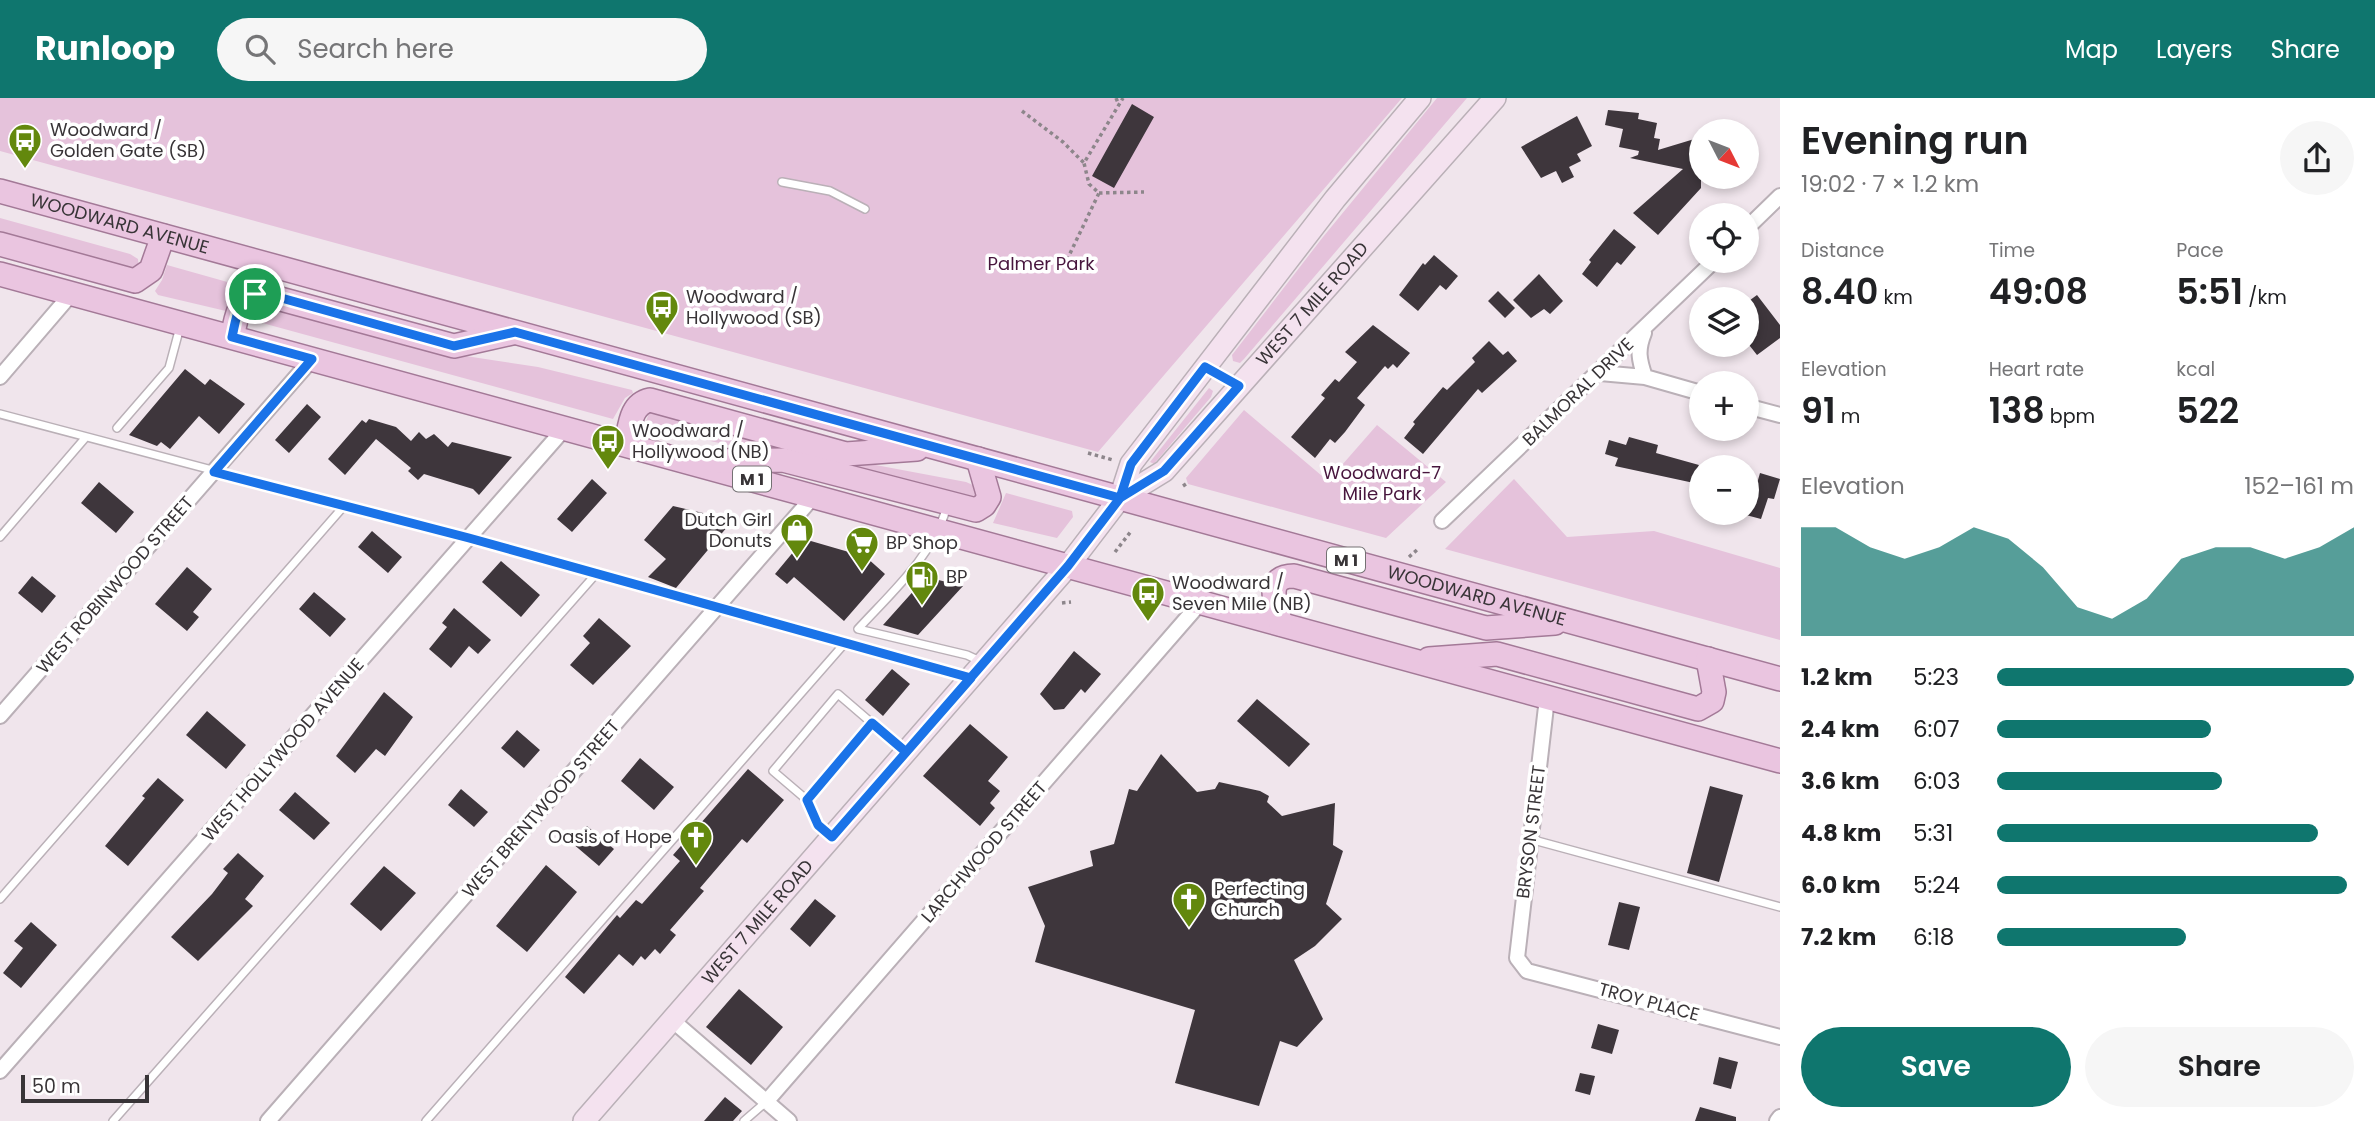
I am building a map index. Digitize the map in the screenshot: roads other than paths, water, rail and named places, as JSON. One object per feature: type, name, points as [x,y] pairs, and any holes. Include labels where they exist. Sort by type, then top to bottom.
[{"type":"main road","name":"WEST 7 MILE ROAD","points":[[584,1121],[1068,566],[1120,498],[1131,464],[1335,199],[1420,98]]},
{"type":"main road","name":"WEST 7 MILE ROAD","points":[[1120,498],[1164,471],[1495,98]]},
{"type":"main road","name":"WOODWARD AVENUE","points":[[0,191],[1780,679]]},
{"type":"main road","points":[[0,244],[135,281],[151,270],[163,236]]},
{"type":"main road","name":"M 1","points":[[0,274],[1780,761]]},
{"type":"main road","points":[[232,337],[242,302],[250,295],[261,294],[454,346],[515,332]]},
{"type":"main road","points":[[1205,367],[1239,386]]},
{"type":"main road","points":[[626,444],[635,410],[650,400],[846,454],[934,448]]},
{"type":"main road","points":[[690,462],[783,460],[976,510],[984,505],[989,497],[978,459]]},
{"type":"main road","points":[[1281,624],[1272,593],[1276,583],[1284,576],[1294,576],[1486,628],[1572,622]]},
{"type":"main road","points":[[1411,660],[1497,654],[1698,709],[1712,701],[1714,692],[1707,659]]},
{"type":"street","points":[[1759,216],[1780,196]]},
{"type":"street","name":"BALMORAL DRIVE","points":[[1442,521],[1600,373],[1702,273]]},
{"type":"street","points":[[0,377],[72,293]]},
{"type":"street","points":[[1645,328],[1639,346],[1639,361],[1645,377]]},
{"type":"street","name":"WEST ROBINWOOD STREET","points":[[0,716],[312,359]]},
{"type":"street","points":[[1600,373],[1645,377],[1689,390]]},
{"type":"street","points":[[1759,409],[1780,415]]},
{"type":"street","name":"WEST HOLLYWOOD AVENUE","points":[[0,1072],[565,428]]},
{"type":"street","name":"WEST BRENTWOOD STREET","points":[[268,1121],[813,497]]},
{"type":"street","name":"LARCHWOOD STREET","points":[[766,1102],[1201,602]]},
{"type":"street","name":"BRYSON STREET","points":[[1521,965],[1517,958],[1547,698]]},
{"type":"street","name":"TROY PLACE","points":[[1521,965],[1527,971],[1780,1037]]},
{"type":"street","points":[[672,1020],[789,1121]]},
{"type":"lane","points":[[782,182],[830,191],[865,209]]},
{"type":"lane","points":[[117,428],[169,368],[181,323]]},
{"type":"lane","points":[[0,414],[469,538],[714,610],[845,643],[977,670]]},
{"type":"lane","points":[[0,537],[86,437]]},
{"type":"lane","points":[[948,504],[939,531],[916,566],[858,629],[967,655],[977,670]]},
{"type":"lane","points":[[0,899],[344,506]]},
{"type":"lane","points":[[113,1121],[596,574]]},
{"type":"lane","points":[[426,1121],[845,643]]},
{"type":"lane","points":[[832,837],[818,825],[807,800],[773,771],[821,713],[838,694],[906,752]]},
{"type":"lane","points":[[807,800],[872,723]]},
{"type":"lane","points":[[1530,839],[1780,907]]},
{"type":"lane","points":[[744,1121],[766,1102]]},
{"type":"place","name":"Woodward / Golden Gate (SB)","points":[[25,170]]},
{"type":"place","name":"Woodward / Hollywood (SB)","points":[[662,337]]},
{"type":"place","name":"Woodward / Hollywood (NB)","points":[[608,471]]},
{"type":"place","name":"Dutch Girl Donuts","points":[[797,560]]},
{"type":"place","name":"BP Shop","points":[[862,573]]},
{"type":"place","name":"BP","points":[[922,607]]},
{"type":"place","name":"Woodward / Seven Mile (NB)","points":[[1148,623]]},
{"type":"place","name":"Oasis of Hope","points":[[696,867]]},
{"type":"place","name":"Perfecting Church","points":[[1189,929]]},
{"type":"park label","name":"Palmer Park","points":[[1041,264]]},
{"type":"park label","name":"Woodward-7 Mile Park","points":[[1382,483]]}]
